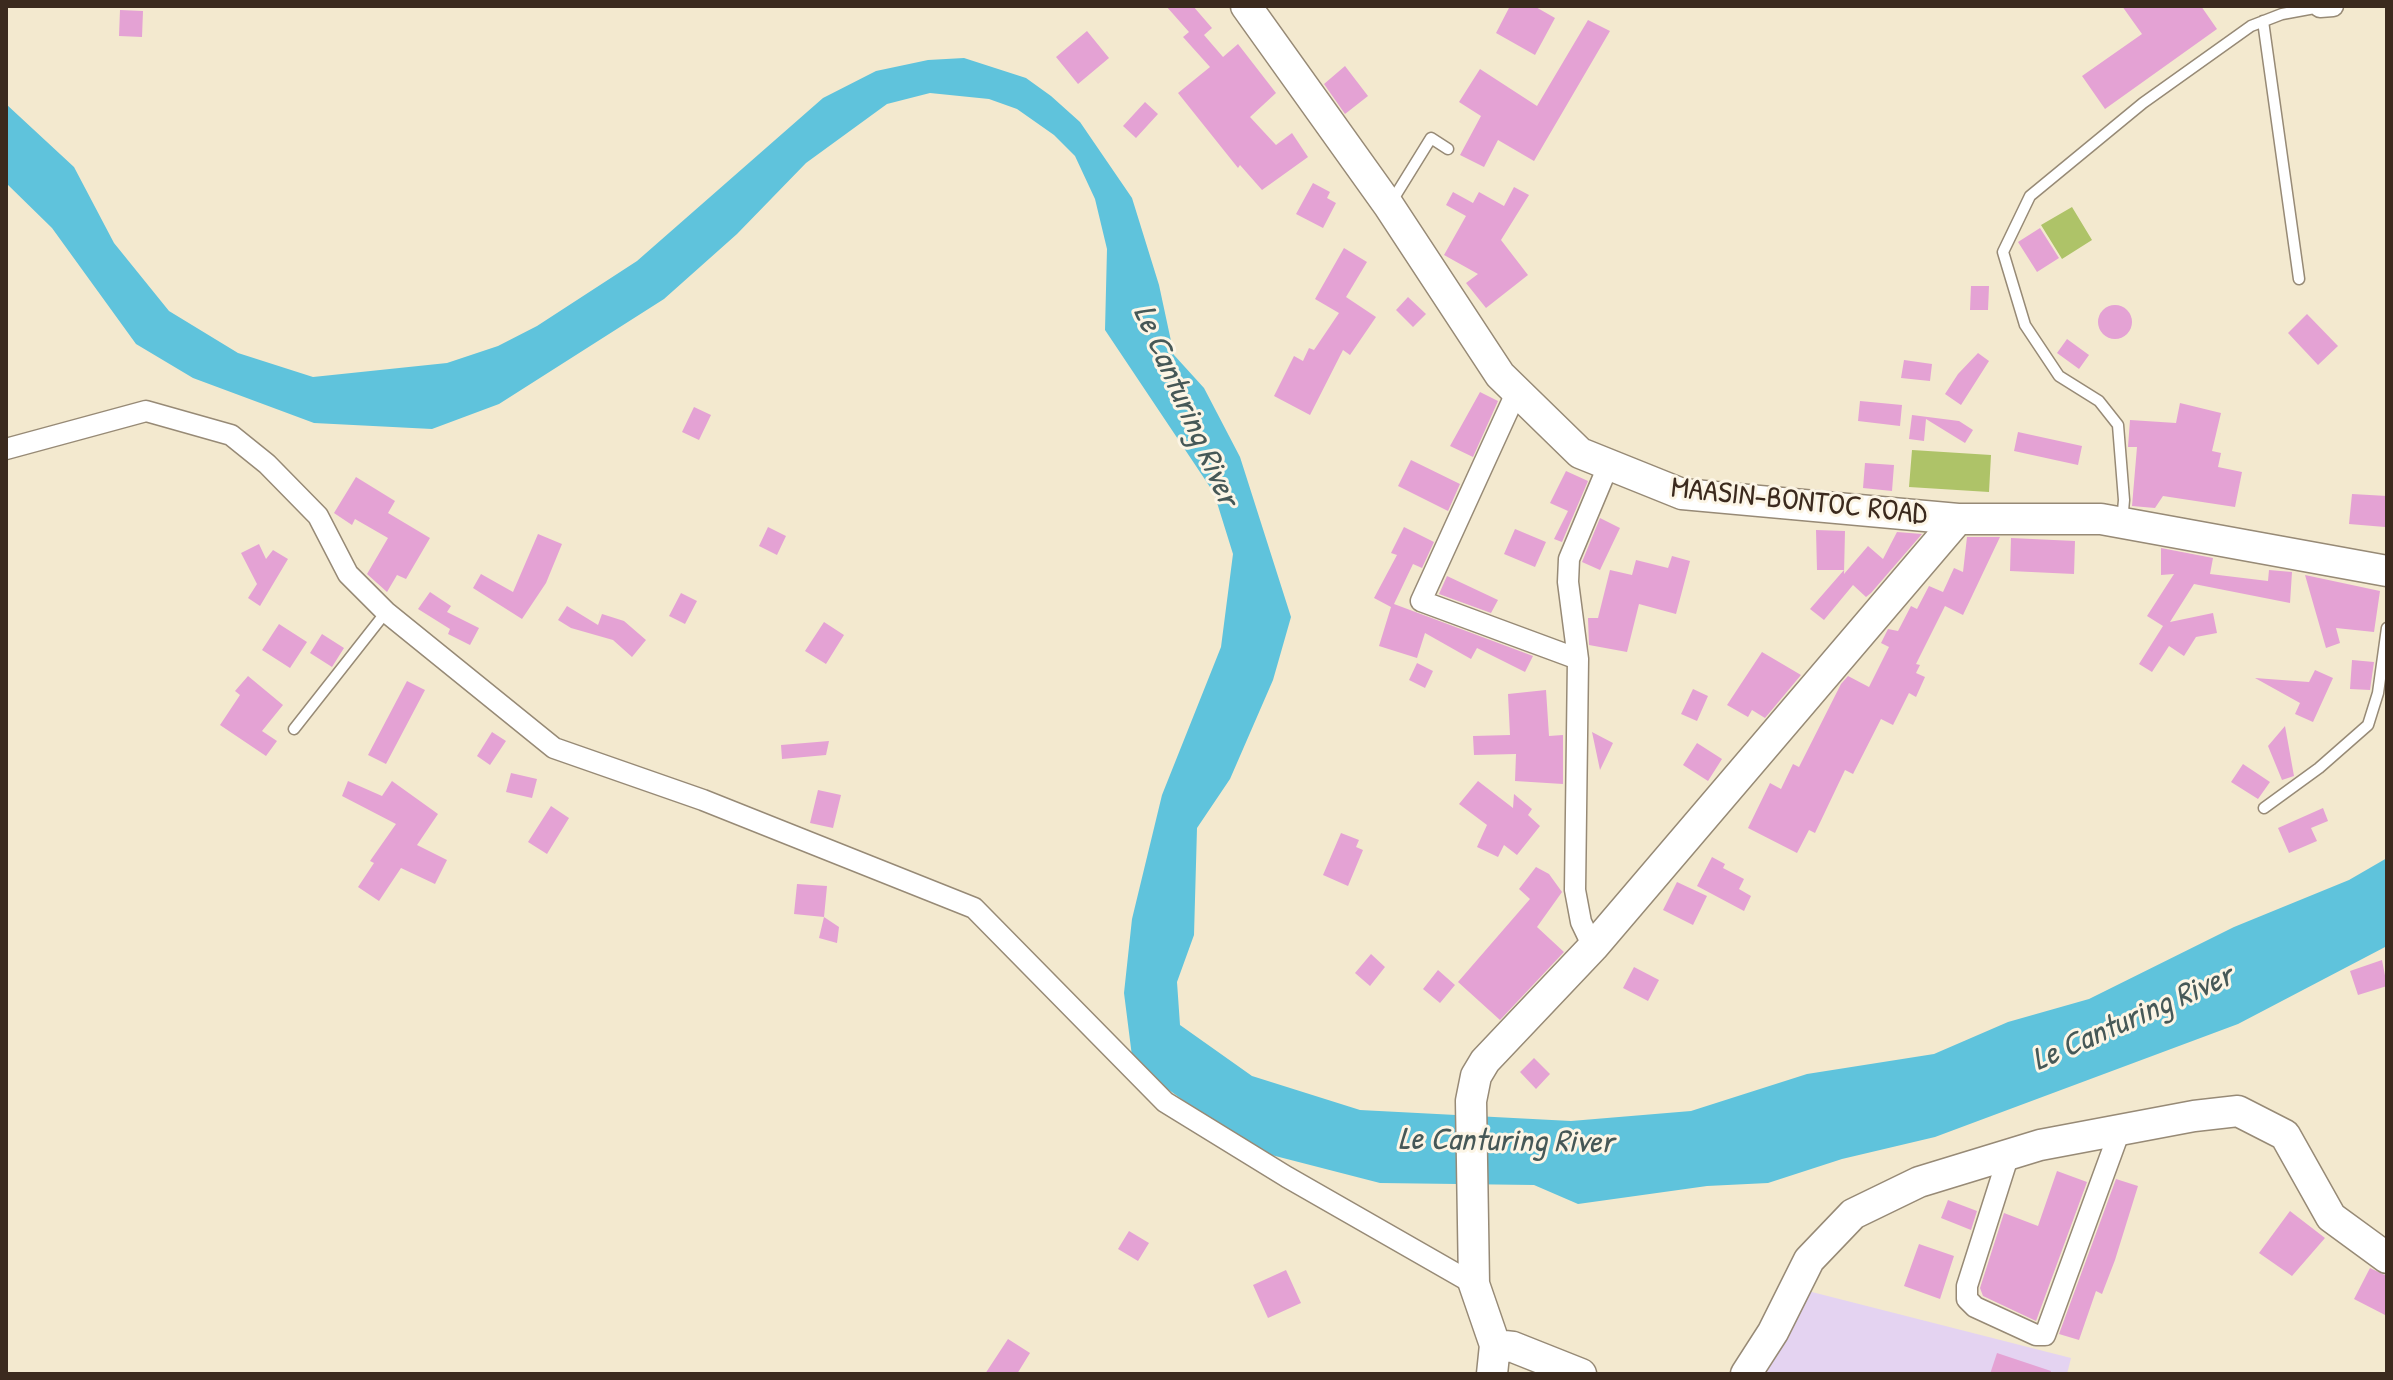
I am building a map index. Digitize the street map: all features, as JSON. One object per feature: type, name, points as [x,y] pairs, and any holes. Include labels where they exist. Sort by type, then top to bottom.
[{"type":"street","name":"MAASIN-BONTOC ROAD","points":[[1246,6],[1389,206],[1500,375],[1580,453],[1682,494],[1958,519],[2101,519],[2387,571]]},
{"type":"street","points":[[1516,393],[1421,601],[1578,659]]},
{"type":"street","points":[[6,449],[146,411],[231,435],[267,464],[318,516],[348,574],[386,612],[554,748],[703,800],[974,908],[1165,1102],[1301,1185],[1474,1284]]},
{"type":"street","points":[[1593,947],[1581,922],[1575,890],[1578,659],[1568,582],[1569,559],[1608,466]]},
{"type":"street","points":[[1581,1374],[1513,1347],[1494,1359],[1474,1284],[1471,1226],[1471,1101],[1480,1067],[1593,947],[1958,519]]},
{"type":"street","points":[[1746,1374],[1773,1332],[1809,1260],[1853,1214],[1919,1182],[2009,1154],[2120,1130],[2238,1111],[2285,1135],[2331,1217],[2387,1258]]},
{"type":"street","points":[[2009,1154],[1967,1286],[1967,1299],[1975,1307],[2036,1335],[2045,1335],[2120,1130]]},
{"type":"lane","points":[[2121,523],[2124,500],[2118,425],[2099,401],[2059,376],[2025,325],[2003,252],[2030,196],[2160,90],[2263,21],[2327,7]]},
{"type":"lane","points":[[2263,21],[2299,279]]},
{"type":"lane","points":[[1389,206],[1431,138],[1448,149]]},
{"type":"lane","points":[[294,729],[386,612]]},
{"type":"lane","points":[[2264,808],[2319,768],[2368,725],[2378,693],[2387,628]]},
{"type":"shaded area","points":[[1804,1290],[2071,1358],[2067,1374],[1766,1374]]},
{"type":"green space","points":[[2072,207],[2092,240],[2062,259],[2041,225]]},
{"type":"green space","points":[[1912,450],[1991,455],[1989,492],[1909,487]]},
{"type":"water","name":"Le Canturing River","points":[[964,58],[1026,78],[1051,96],[1080,122],[1132,198],[1159,285],[1174,355],[1204,388],[1240,457],[1291,617],[1273,680],[1230,779],[1197,828],[1194,935],[1177,982],[1180,1025],[1252,1076],[1360,1110],[1571,1121],[1691,1111],[1807,1074],[1934,1054],[2008,1022],[2089,999],[2234,927],[2349,880],[2387,858],[2387,946],[2238,1024],[1935,1137],[1842,1159],[1768,1183],[1707,1186],[1578,1204],[1534,1185],[1380,1183],[1252,1150],[1133,1064],[1124,993],[1132,919],[1162,795],[1221,647],[1233,554],[1214,493],[1105,330],[1107,249],[1095,199],[1075,156],[1054,135],[1017,109],[989,99],[930,93],[887,104],[806,163],[737,234],[664,299],[499,404],[432,429],[314,423],[193,378],[136,344],[52,228],[6,183],[6,104],[74,167],[114,243],[169,311],[238,353],[313,377],[447,363],[498,346],[537,326],[637,261],[823,98],[876,71],[928,60]]},
{"type":"building","points":[[1166,6],[1193,6],[1212,28],[1204,35],[1223,57],[1238,44],[1276,93],[1250,117],[1276,145],[1292,133],[1308,157],[1262,190],[1240,165],[1238,168],[1178,93],[1210,67],[1183,37],[1189,32]]},
{"type":"building","points":[[1510,6],[1534,6],[1555,18],[1535,55],[1496,33]]},
{"type":"building","points":[[2122,6],[2201,6],[2217,29],[2105,109],[2082,76],[2142,34]]},
{"type":"building","points":[[120,10],[143,11],[142,37],[119,36]]},
{"type":"building","points":[[1588,20],[1610,31],[1534,161],[1498,140],[1484,167],[1460,155],[1481,116],[1459,102],[1480,69],[1537,106]]},
{"type":"building","points":[[1087,31],[1109,58],[1078,84],[1056,57]]},
{"type":"building","points":[[1345,66],[1368,96],[1345,114],[1324,84]]},
{"type":"building","points":[[1145,102],[1158,114],[1136,138],[1123,126]]},
{"type":"building","points":[[1313,183],[1330,192],[1327,198],[1336,203],[1323,228],[1296,214]]},
{"type":"building","points":[[1514,187],[1529,195],[1501,240],[1528,275],[1486,308],[1466,283],[1478,274],[1444,255],[1466,216],[1446,205],[1453,192],[1473,203],[1479,192],[1504,206]]},
{"type":"building","points":[[2040,228],[2059,258],[2037,272],[2018,242]]},
{"type":"building","points":[[1344,248],[1367,262],[1346,297],[1376,317],[1350,355],[1343,350],[1310,415],[1274,396],[1294,356],[1303,361],[1309,348],[1314,350],[1339,313],[1315,299]]},
{"type":"building","points":[[1971,286],[1989,286],[1988,310],[1970,310]]},
{"type":"building","points":[[1408,297],[1426,314],[1413,327],[1396,310]]},
{"type":"building","points":[[2115,305],[2127,310],[2132,322],[2127,334],[2115,339],[2103,334],[2098,322],[2103,310]]},
{"type":"building","points":[[2307,314],[2338,346],[2318,365],[2288,333]]},
{"type":"building","points":[[2067,339],[2089,355],[2079,369],[2057,353]]},
{"type":"building","points":[[1978,353],[1989,361],[1961,405],[1945,394],[1958,374]]},
{"type":"building","points":[[1904,360],[1932,364],[1930,381],[1901,378]]},
{"type":"building","points":[[1480,392],[1498,401],[1473,457],[1450,446]]},
{"type":"building","points":[[1860,401],[1902,405],[1900,426],[1858,421]]},
{"type":"building","points":[[2180,403],[2221,413],[2212,451],[2221,453],[2218,467],[2242,472],[2235,507],[2163,496],[2155,508],[2132,506],[2137,447],[2128,447],[2130,420],[2176,423]]},
{"type":"building","points":[[694,407],[711,415],[699,440],[682,432]]},
{"type":"building","points":[[1912,415],[1959,421],[1973,430],[1965,443],[1926,419],[1924,441],[1909,439]]},
{"type":"building","points":[[2018,432],[2082,446],[2078,465],[2014,451]]},
{"type":"building","points":[[1411,460],[1460,484],[1448,511],[1398,486]]},
{"type":"building","points":[[1865,463],[1894,465],[1892,491],[1863,488]]},
{"type":"building","points":[[1566,471],[1588,481],[1562,542],[1554,539],[1568,511],[1550,503]]},
{"type":"building","points":[[356,477],[395,501],[388,513],[430,538],[406,579],[397,575],[387,592],[367,574],[388,538],[355,519],[352,525],[334,513]]},
{"type":"building","points":[[2352,494],[2387,496],[2385,527],[2349,524]]},
{"type":"building","points":[[1600,518],[1620,528],[1600,570],[1582,562]]},
{"type":"building","points":[[768,527],[786,536],[777,555],[759,546]]},
{"type":"building","points":[[1404,527],[1434,542],[1422,568],[1413,564],[1394,604],[1533,656],[1525,672],[1477,648],[1471,659],[1425,633],[1417,658],[1379,646],[1391,607],[1374,598],[1397,555],[1391,553]]},
{"type":"building","points":[[1515,529],[1546,542],[1535,567],[1504,554]]},
{"type":"building","points":[[1816,530],[1845,531],[1844,574],[1868,546],[1883,559],[1897,532],[1922,534],[1871,593],[1866,597],[1853,585],[1824,620],[1810,609],[1844,570],[1817,570]]},
{"type":"building","points":[[538,534],[562,544],[546,583],[522,619],[473,588],[481,574],[513,592]]},
{"type":"building","points":[[1967,537],[2000,537],[1963,615],[1945,606],[1916,664],[1920,665],[1916,673],[1925,677],[1916,697],[1909,693],[1893,725],[1881,719],[1853,774],[1845,770],[1815,833],[1809,830],[1797,853],[1748,828],[1770,783],[1781,789],[1793,764],[1799,767],[1841,684],[1848,676],[1869,687],[1889,647],[1881,643],[1888,629],[1898,631],[1911,606],[1917,609],[1929,586],[1943,592],[1954,568],[1963,572]]},
{"type":"building","points":[[2011,538],[2075,541],[2074,574],[2010,571]]},
{"type":"building","points":[[259,544],[266,559],[273,550],[288,559],[260,606],[248,598],[257,584],[241,553]]},
{"type":"building","points":[[2161,548],[2213,558],[2210,574],[2268,581],[2269,570],[2292,572],[2290,603],[2194,584],[2170,622],[2213,613],[2217,633],[2196,637],[2184,656],[2169,646],[2152,672],[2139,664],[2163,626],[2147,616],[2174,574],[2161,575]]},
{"type":"building","points":[[1672,556],[1690,561],[1676,614],[1639,604],[1627,652],[1589,645],[1588,618],[1598,618],[1610,570],[1632,575],[1636,560],[1668,568]]},
{"type":"building","points":[[2305,575],[2380,591],[2374,632],[2336,628],[2340,643],[2326,648]]},
{"type":"building","points":[[1447,576],[1498,600],[1491,613],[1439,594]]},
{"type":"building","points":[[430,592],[451,606],[447,612],[479,628],[470,645],[448,634],[450,629],[418,609]]},
{"type":"building","points":[[681,593],[697,601],[685,624],[669,616]]},
{"type":"building","points":[[567,606],[598,625],[602,614],[624,621],[646,640],[632,657],[613,640],[571,628],[558,620]]},
{"type":"building","points":[[824,622],[844,635],[826,664],[805,651]]},
{"type":"building","points":[[279,624],[307,642],[290,668],[262,650]]},
{"type":"building","points":[[322,634],[344,648],[332,667],[310,653]]},
{"type":"building","points":[[1762,652],[1801,675],[1765,718],[1752,710],[1748,717],[1727,705]]},
{"type":"building","points":[[2352,660],[2374,662],[2370,690],[2350,689]]},
{"type":"building","points":[[1417,663],[1433,671],[1425,688],[1409,680]]},
{"type":"building","points":[[2315,670],[2333,678],[2313,722],[2295,714],[2300,703],[2255,678],[2309,682]]},
{"type":"building","points":[[248,676],[283,705],[262,731],[277,741],[266,756],[220,725],[240,695],[235,691]]},
{"type":"building","points":[[407,681],[425,690],[386,764],[368,755]]},
{"type":"building","points":[[1693,689],[1708,696],[1697,721],[1681,714]]},
{"type":"building","points":[[1546,690],[1549,736],[1563,735],[1563,784],[1515,781],[1516,754],[1474,755],[1473,736],[1510,735],[1508,694]]},
{"type":"building","points":[[2285,726],[2294,776],[2282,780],[2268,746]]},
{"type":"building","points":[[492,732],[506,741],[490,765],[477,756]]},
{"type":"building","points":[[1592,732],[1613,743],[1600,770]]},
{"type":"building","points":[[829,741],[826,755],[782,759],[781,745]]},
{"type":"building","points":[[1697,743],[1722,759],[1708,781],[1683,765]]},
{"type":"building","points":[[2243,764],[2270,782],[2258,799],[2231,782]]},
{"type":"building","points":[[511,773],[537,779],[532,798],[506,792]]},
{"type":"building","points":[[348,781],[382,796],[392,781],[438,814],[417,845],[447,860],[435,884],[401,868],[379,901],[358,887],[374,863],[370,861],[396,824],[342,796]]},
{"type":"building","points":[[1478,781],[1513,808],[1514,794],[1532,809],[1528,815],[1540,826],[1517,855],[1504,845],[1498,857],[1477,847],[1487,825],[1459,804]]},
{"type":"building","points":[[818,790],[841,795],[833,828],[810,823]]},
{"type":"building","points":[[551,806],[569,818],[547,854],[528,842]]},
{"type":"building","points":[[2323,808],[2328,821],[2311,828],[2317,841],[2289,853],[2278,828]]},
{"type":"building","points":[[1341,833],[1359,840],[1356,847],[1363,850],[1348,886],[1323,875]]},
{"type":"building","points":[[1712,857],[1725,864],[1723,868],[1744,879],[1739,889],[1751,896],[1744,911],[1697,886]]},
{"type":"building","points":[[1536,867],[1549,874],[1562,892],[1537,927],[1564,952],[1500,1020],[1458,982],[1530,899],[1519,889]]},
{"type":"building","points":[[1677,882],[1707,896],[1693,925],[1663,910]]},
{"type":"building","points":[[797,884],[827,886],[824,917],[794,914]]},
{"type":"building","points":[[824,917],[839,927],[837,943],[819,938]]},
{"type":"building","points":[[1371,954],[1385,967],[1370,986],[1355,973]]},
{"type":"building","points":[[2382,960],[2387,986],[2358,995],[2350,971]]},
{"type":"building","points":[[1634,967],[1659,980],[1648,1001],[1623,988]]},
{"type":"building","points":[[1438,970],[1455,985],[1440,1003],[1423,989]]},
{"type":"building","points":[[1534,1058],[1550,1074],[1536,1089],[1520,1072]]},
{"type":"building","points":[[2057,1171],[2087,1182],[2036,1321],[1983,1296],[1980,1288],[2004,1213],[2038,1226]]},
{"type":"building","points":[[2116,1179],[2138,1186],[2102,1294],[2096,1291],[2079,1340],[2059,1334]]},
{"type":"building","points":[[1948,1200],[1977,1211],[1971,1230],[1941,1218]]},
{"type":"building","points":[[2290,1211],[2325,1238],[2292,1276],[2259,1253]]},
{"type":"building","points":[[1129,1231],[1149,1243],[1138,1261],[1118,1249]]},
{"type":"building","points":[[1919,1244],[1954,1256],[1940,1299],[1904,1286]]},
{"type":"building","points":[[2370,1268],[2387,1276],[2387,1316],[2354,1299]]},
{"type":"building","points":[[1286,1270],[1301,1303],[1268,1318],[1253,1285]]},
{"type":"building","points":[[1008,1339],[1030,1353],[1017,1374],[985,1374]]},
{"type":"building","points":[[1997,1353],[2051,1371],[2050,1374],[1990,1374]]}]
